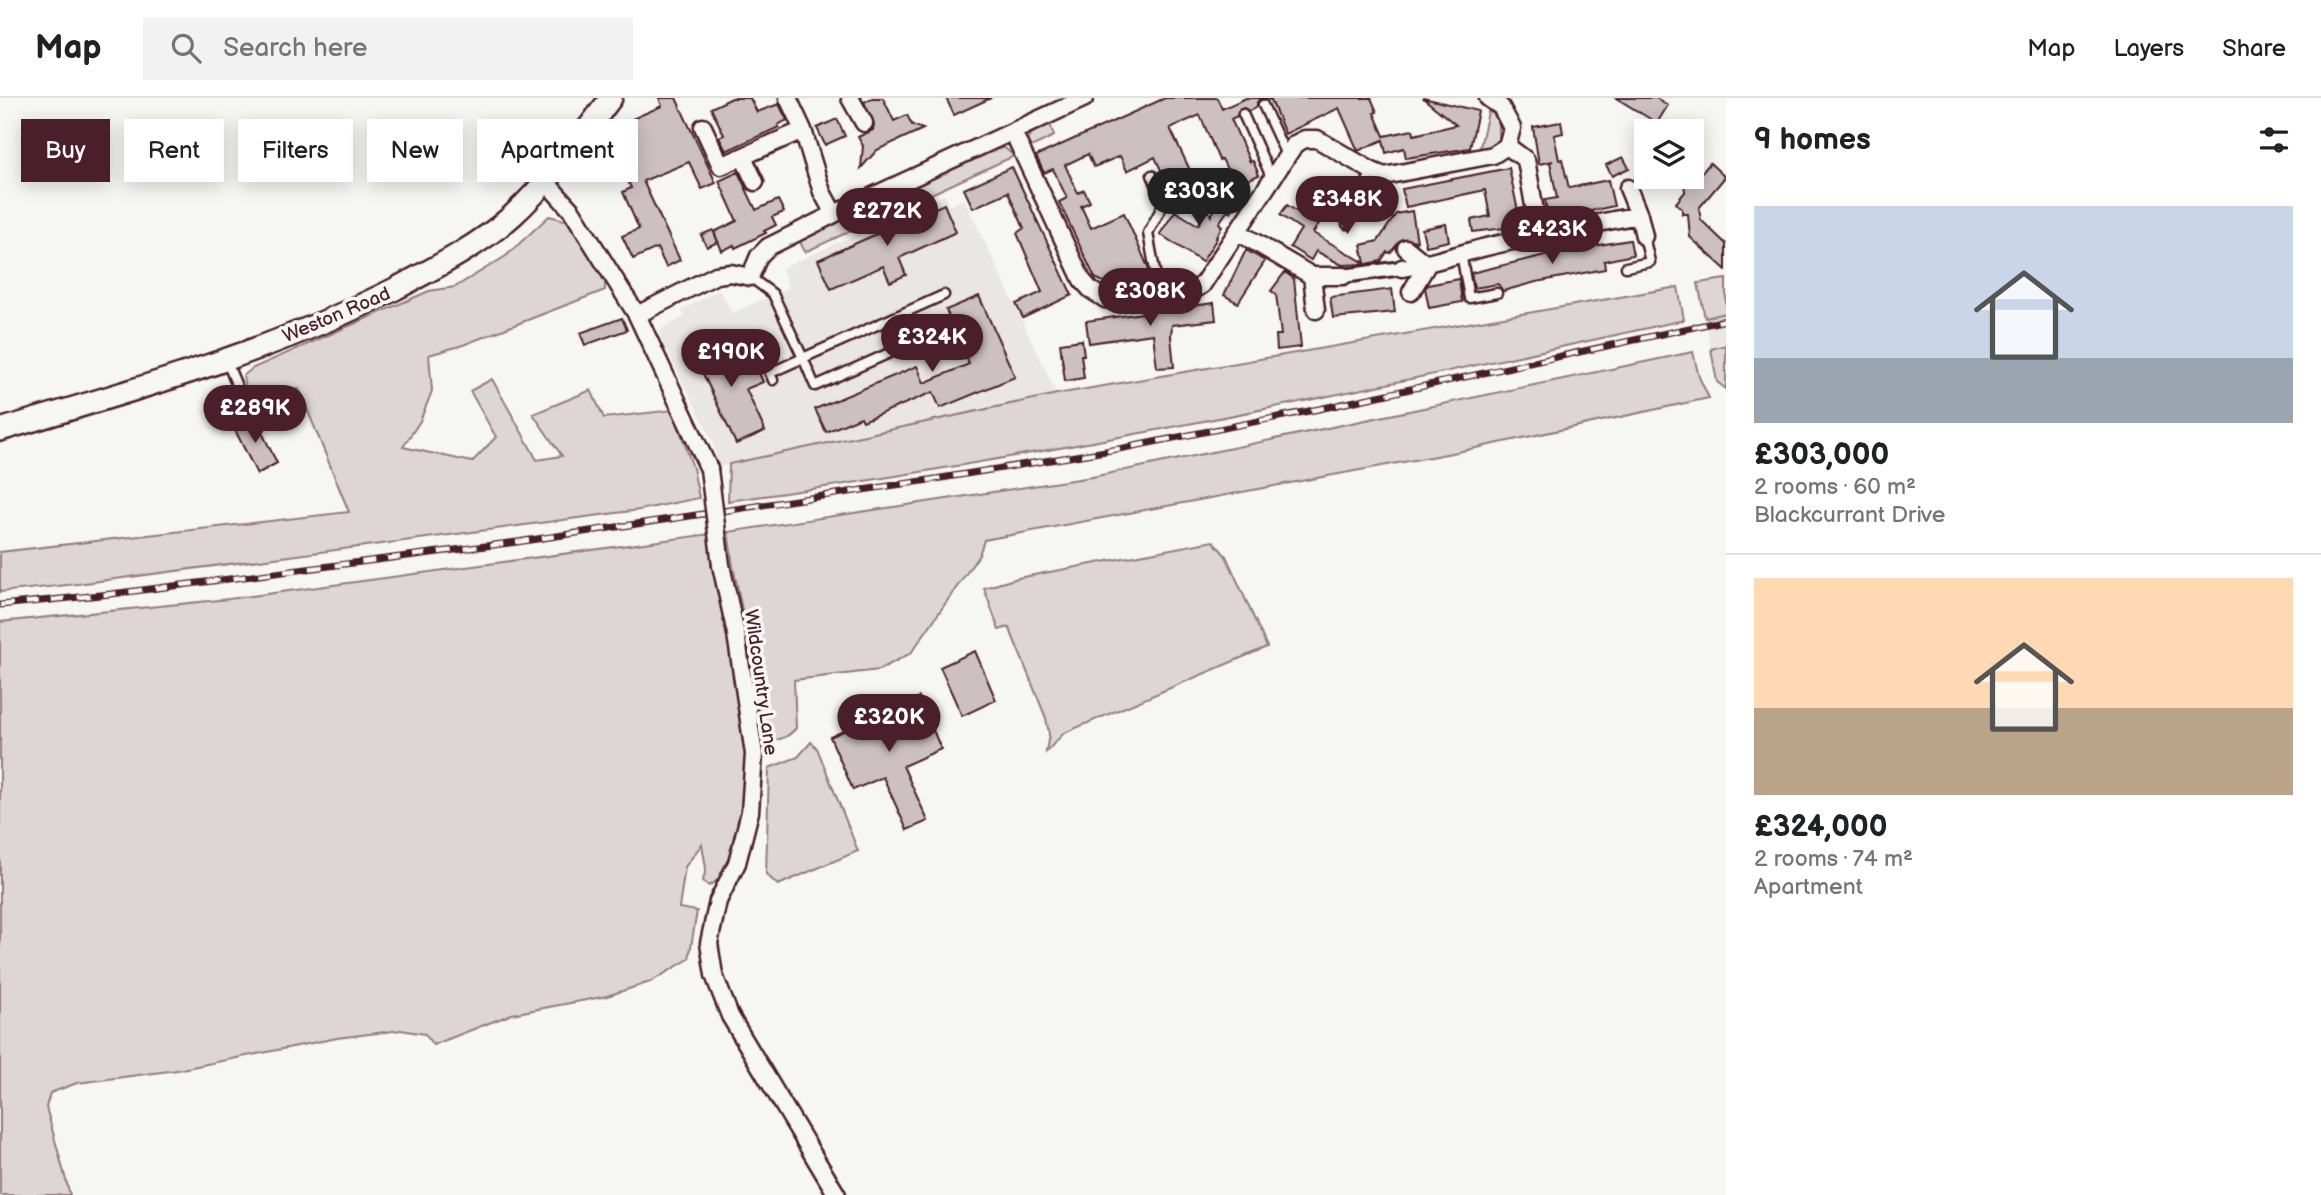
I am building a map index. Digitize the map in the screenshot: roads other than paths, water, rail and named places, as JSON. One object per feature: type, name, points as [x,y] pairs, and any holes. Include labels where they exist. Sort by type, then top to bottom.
[{"type":"street","name":"Weston Road","points":[[595,119],[611,98]]},
{"type":"street","points":[[788,98],[803,130],[822,192],[834,214]]},
{"type":"street","points":[[850,98],[864,123]]},
{"type":"street","points":[[637,315],[716,275],[731,273],[750,277],[759,256],[768,247],[1086,98]]},
{"type":"street","points":[[1013,132],[1082,280],[1105,299],[1121,301],[1188,293],[1202,285],[1299,141],[1317,139],[1384,176],[1493,155],[1507,146],[1512,128],[1501,107],[1488,98]]},
{"type":"street","points":[[703,127],[721,166],[803,130]]},
{"type":"street","points":[[1507,146],[1526,160],[1539,234]]},
{"type":"street","points":[[743,158],[755,182]]},
{"type":"street","name":"Weston Road","points":[[0,430],[226,360],[354,310],[422,275],[477,242],[546,182]]},
{"type":"street","name":"Wildcountry Lane","points":[[546,182],[572,211],[637,315],[709,469],[721,565],[736,634],[754,754],[750,812],[737,863],[718,901],[709,943],[713,975],[730,1016],[836,1195]]},
{"type":"street","points":[[1628,188],[1644,236]]},
{"type":"street","points":[[1238,232],[1312,276],[1343,276],[1427,265],[1461,253],[1539,234],[1639,215]]},
{"type":"street","points":[[1406,248],[1427,265]]},
{"type":"street","points":[[1410,292],[1427,265]]},
{"type":"street","points":[[1312,276],[1316,310]]},
{"type":"lane","points":[[1263,105],[1287,157]]},
{"type":"lane","points":[[1243,114],[1272,179]]},
{"type":"lane","points":[[1347,224],[1372,171]]},
{"type":"lane","points":[[1152,175],[1164,203],[1149,233],[1160,298]]},
{"type":"lane","points":[[1626,267],[1650,262],[1644,236]]},
{"type":"lane","points":[[1461,253],[1469,299],[1497,293]]},
{"type":"lane","points":[[750,277],[773,294],[815,386],[928,336],[936,353]]},
{"type":"lane","points":[[765,362],[772,376],[828,341],[944,295]]},
{"type":"lane","points":[[226,360],[239,390],[223,396],[232,416]]},
{"type":"railway","points":[[0,605],[111,594],[517,542],[1124,448],[1319,409],[1726,320]]}]
